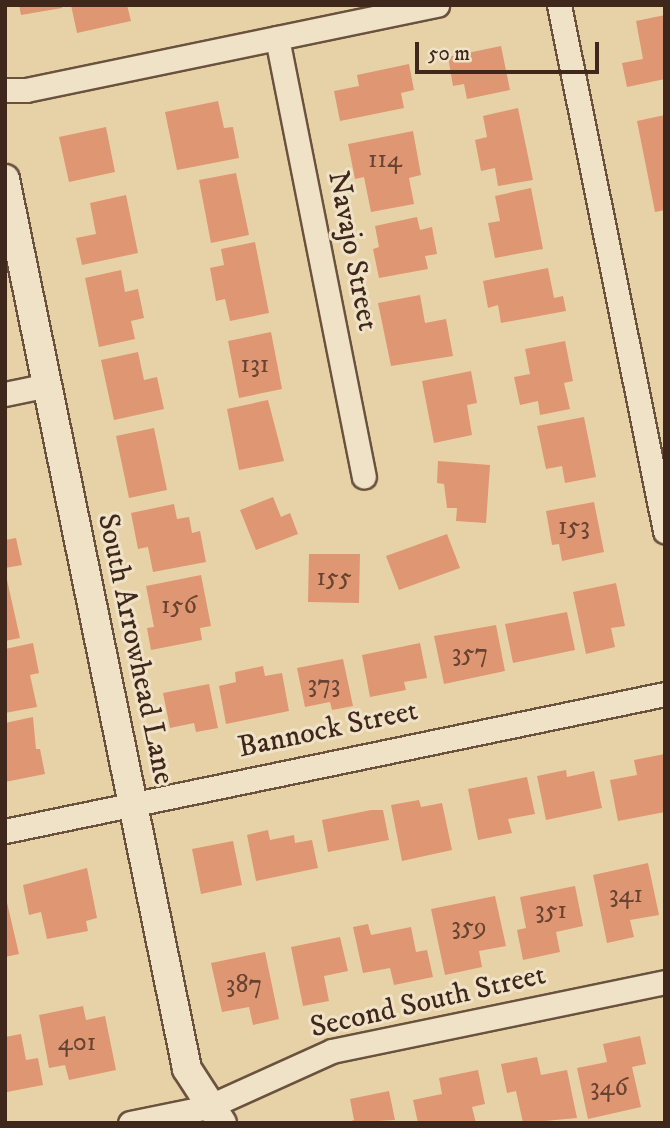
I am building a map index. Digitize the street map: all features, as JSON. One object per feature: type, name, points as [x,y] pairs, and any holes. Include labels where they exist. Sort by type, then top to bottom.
[{"type":"street","points":[[5,90],[26,90],[437,5]]},
{"type":"street","points":[[559,5],[665,531]]},
{"type":"street","name":"Navajo Street","points":[[277,38],[364,476]]},
{"type":"street","name":"South Arrowhead Lane","points":[[5,178],[187,1069],[215,1115]]},
{"type":"street","points":[[5,394],[48,386]]},
{"type":"street","name":"Bannock Street","points":[[5,831],[133,802],[665,694]]},
{"type":"street","name":"Second South Street","points":[[130,1123],[215,1115],[332,1051],[665,982]]},
{"type":"building","points":[[19,5],[62,5],[62,8],[21,15]]},
{"type":"building","points":[[71,5],[127,5],[131,21],[77,33]]},
{"type":"building","points":[[665,15],[665,79],[627,87],[622,63],[643,59],[636,21]]},
{"type":"building","points":[[501,46],[510,90],[467,99],[464,84],[453,86],[448,57]]},
{"type":"building","points":[[409,64],[414,90],[401,93],[404,108],[340,121],[334,91],[359,86],[357,75]]},
{"type":"building","points":[[218,101],[224,128],[233,127],[239,158],[177,170],[165,112]]},
{"type":"building","points":[[518,108],[533,180],[498,186],[495,168],[481,171],[475,140],[487,137],[483,116]]},
{"type":"building","points":[[665,115],[665,210],[655,212],[637,121]]},
{"type":"building","points":[[106,127],[115,172],[69,182],[59,137]]},
{"type":"building","points":[[413,131],[421,175],[409,178],[414,204],[371,212],[364,177],[355,179],[348,144]]},
{"type":"building","points":[[236,173],[249,235],[211,243],[199,180]]},
{"type":"building","points":[[531,188],[543,249],[495,258],[488,223],[500,221],[495,196]]},
{"type":"building","points":[[126,195],[138,253],[82,265],[76,238],[96,234],[90,203]]},
{"type":"building","points":[[417,217],[420,230],[432,227],[437,254],[425,256],[428,269],[379,278],[373,249],[379,247],[375,226]]},
{"type":"building","points":[[255,242],[269,313],[230,321],[225,299],[216,301],[210,268],[224,265],[221,249]]},
{"type":"building","points":[[548,268],[554,298],[563,296],[566,311],[501,323],[498,305],[488,308],[483,281]]},
{"type":"building","points":[[121,270],[125,292],[138,289],[144,318],[131,321],[135,339],[99,347],[85,278]]},
{"type":"building","points":[[420,295],[425,323],[446,319],[453,356],[391,366],[378,303]]},
{"type":"building","points":[[271,332],[282,389],[239,398],[228,341]]},
{"type":"building","points":[[565,341],[573,381],[564,383],[570,409],[540,415],[538,401],[520,405],[514,377],[530,374],[525,349]]},
{"type":"building","points":[[138,352],[144,380],[157,377],[164,409],[114,420],[101,360]]},
{"type":"building","points":[[471,371],[477,403],[467,405],[472,435],[434,443],[422,381]]},
{"type":"building","points":[[268,400],[284,461],[239,470],[227,409]]},
{"type":"building","points":[[584,417],[596,477],[565,483],[562,466],[546,469],[537,426]]},
{"type":"building","points":[[154,428],[167,490],[129,498],[116,436]]},
{"type":"building","points":[[438,461],[490,465],[486,523],[456,521],[457,508],[447,508],[444,484],[437,483]]},
{"type":"building","points":[[273,497],[281,517],[290,513],[298,534],[256,550],[240,510]]},
{"type":"building","points":[[594,502],[604,552],[562,561],[559,544],[552,545],[546,511]]},
{"type":"building","points":[[174,504],[177,519],[189,517],[192,533],[200,531],[206,562],[153,572],[148,547],[138,549],[131,513]]},
{"type":"building","points":[[447,534],[460,568],[399,590],[386,556]]},
{"type":"building","points":[[16,538],[22,565],[5,568],[5,540]]},
{"type":"building","points":[[309,554],[360,554],[359,603],[308,602]]},
{"type":"building","points":[[5,571],[20,638],[5,641]]},
{"type":"building","points":[[201,575],[211,626],[200,628],[202,640],[151,650],[147,628],[154,627],[146,586]]},
{"type":"building","points":[[616,583],[625,626],[611,628],[615,647],[586,654],[573,592]]},
{"type":"building","points":[[567,612],[575,650],[513,663],[505,624]]},
{"type":"building","points":[[496,625],[505,671],[444,684],[434,636]]},
{"type":"building","points":[[33,643],[39,673],[30,675],[37,707],[5,713],[5,649]]},
{"type":"building","points":[[420,643],[427,678],[404,682],[406,690],[370,697],[362,655]]},
{"type":"building","points":[[343,659],[353,706],[332,710],[330,702],[305,707],[297,668]]},
{"type":"building","points":[[263,666],[265,676],[282,673],[289,711],[226,724],[219,686],[236,682],[235,672]]},
{"type":"building","points":[[209,684],[218,728],[196,732],[194,723],[170,728],[163,693]]},
{"type":"building","points":[[33,717],[36,749],[40,749],[45,774],[5,782],[5,723]]},
{"type":"building","points":[[665,754],[665,812],[618,821],[610,780],[637,775],[634,760]]},
{"type":"building","points":[[566,770],[567,777],[594,771],[602,808],[546,820],[537,776]]},
{"type":"building","points":[[527,777],[535,814],[508,819],[512,833],[478,840],[468,789]]},
{"type":"building","points":[[419,800],[421,807],[442,803],[452,850],[402,861],[391,805]]},
{"type":"building","points":[[383,810],[389,840],[328,852],[322,820]]},
{"type":"building","points":[[268,830],[270,840],[294,835],[295,843],[312,840],[318,868],[256,881],[247,835]]},
{"type":"building","points":[[233,841],[242,885],[201,894],[192,849]]},
{"type":"building","points":[[648,863],[659,915],[630,920],[634,937],[607,943],[593,875]]},
{"type":"building","points":[[87,868],[97,918],[86,921],[88,931],[47,939],[41,912],[29,915],[23,885]]},
{"type":"building","points":[[575,886],[583,926],[556,932],[560,952],[523,960],[517,930],[526,928],[520,897]]},
{"type":"building","points":[[5,894],[19,954],[5,957]]},
{"type":"building","points":[[495,896],[506,946],[479,951],[482,967],[445,975],[431,909]]},
{"type":"building","points":[[368,924],[371,935],[411,927],[416,952],[427,950],[433,977],[394,985],[390,968],[363,973],[353,927]]},
{"type":"building","points":[[340,937],[348,971],[324,976],[329,1001],[303,1006],[291,947]]},
{"type":"building","points":[[265,952],[279,1019],[253,1025],[249,1007],[222,1012],[211,963]]},
{"type":"building","points":[[83,1006],[86,1020],[105,1016],[116,1070],[69,1080],[65,1065],[49,1068],[39,1015]]},
{"type":"building","points":[[21,1034],[26,1060],[38,1058],[43,1085],[7,1092],[5,1037]]},
{"type":"building","points":[[640,1036],[646,1064],[632,1067],[641,1107],[588,1119],[577,1068],[607,1062],[603,1044]]},
{"type":"building","points":[[537,1057],[541,1075],[567,1070],[577,1118],[523,1123],[516,1091],[507,1093],[501,1064]]},
{"type":"building","points":[[478,1070],[485,1104],[472,1107],[476,1123],[418,1123],[413,1100],[442,1094],[439,1078]]},
{"type":"building","points":[[389,1091],[395,1120],[345,1123],[354,1120],[350,1099]]}]
